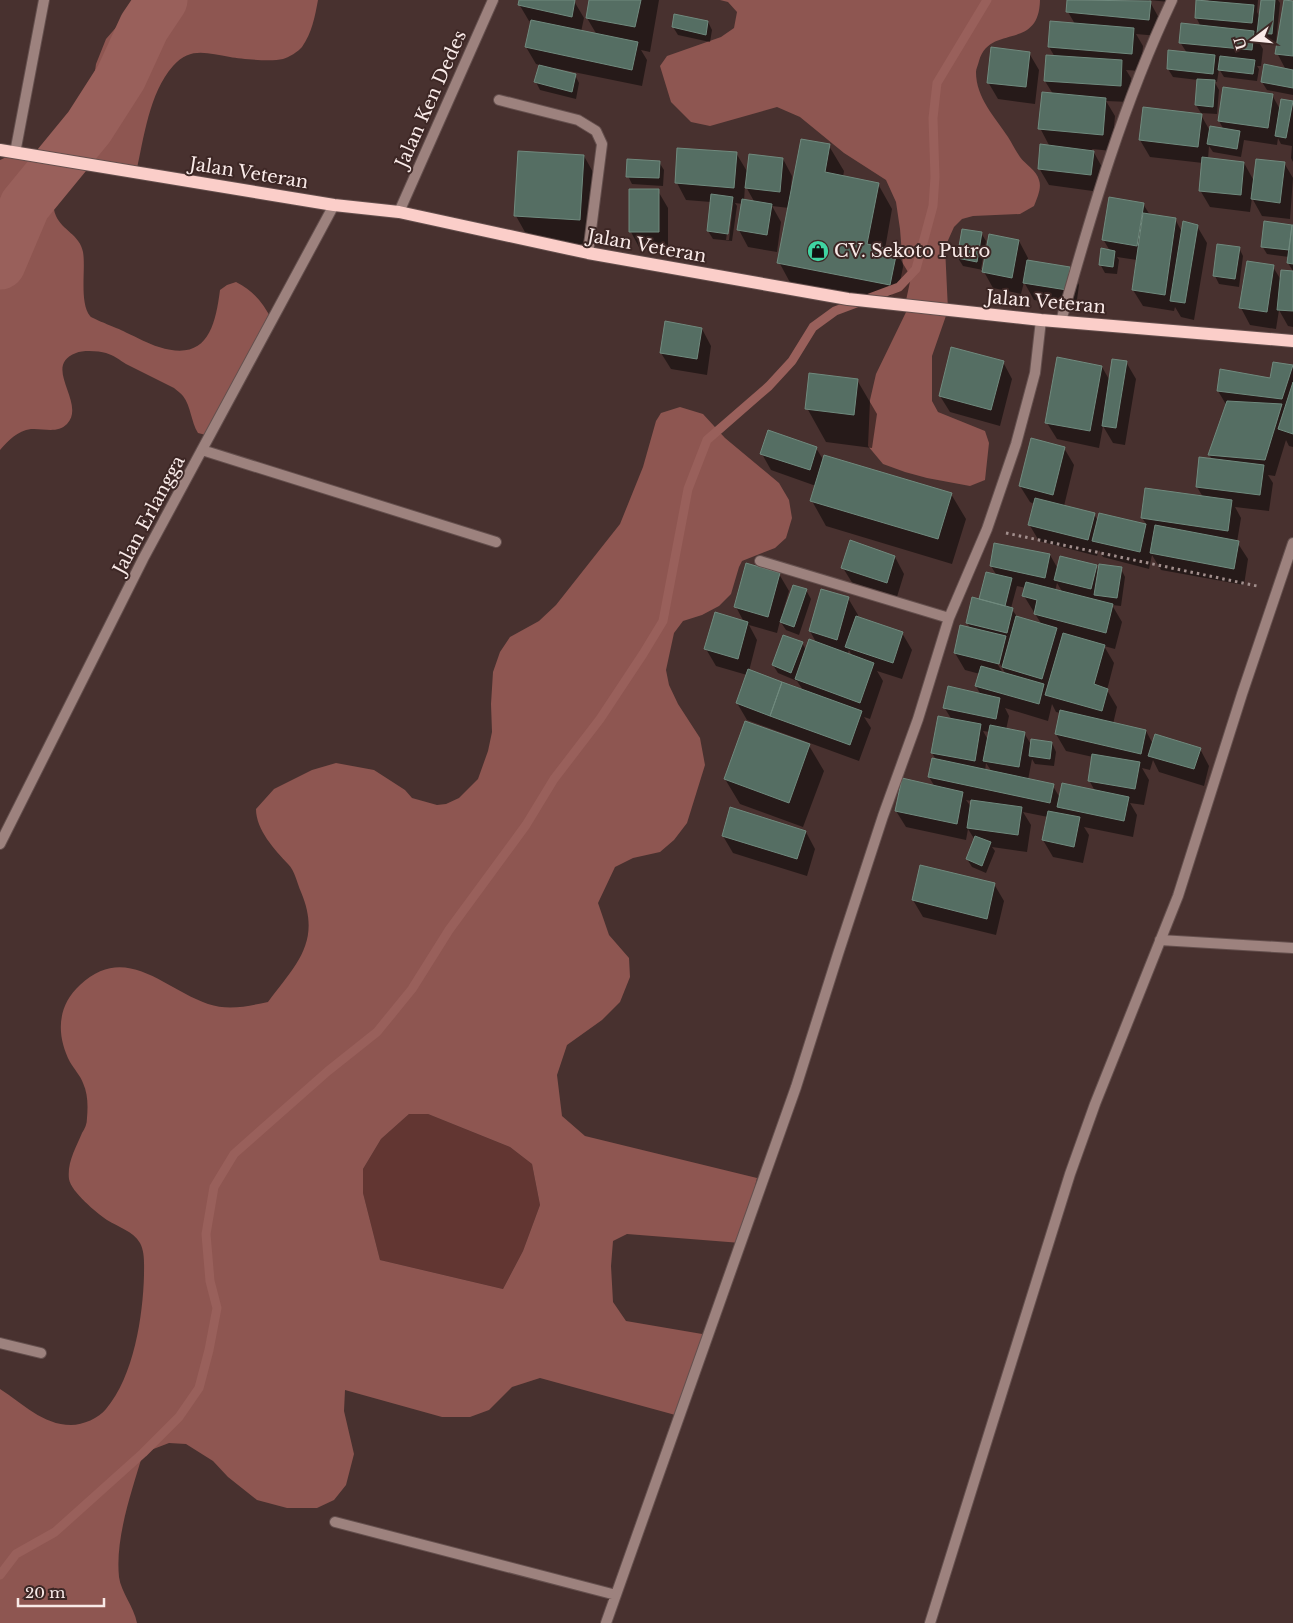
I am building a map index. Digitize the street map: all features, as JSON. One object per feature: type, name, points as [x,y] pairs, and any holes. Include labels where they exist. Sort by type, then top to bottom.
[{"type":"main road","name":"Jalan Veteran","points":[[0,150],[334,204],[399,212],[588,253],[848,299],[1041,320],[1293,341]]},
{"type":"street","points":[[14,153],[44,0]]},
{"type":"street","name":"Jalan Ken Dedes","points":[[399,212],[493,0]]},
{"type":"street","points":[[1061,321],[1096,196],[1122,120],[1153,41],[1172,0]]},
{"type":"street","points":[[499,100],[578,120],[596,130],[602,144],[588,253]]},
{"type":"street","name":"Jalan Erlangga","points":[[0,844],[143,559],[334,204]]},
{"type":"street","points":[[606,1623],[796,1088],[883,816],[918,719],[949,618],[987,529],[1016,444],[1034,373],[1041,320]]},
{"type":"street","points":[[202,450],[496,542]]},
{"type":"street","points":[[930,1623],[1070,1174],[1095,1104],[1178,896],[1242,694],[1293,543]]},
{"type":"street","points":[[760,561],[949,618]]},
{"type":"street","points":[[1160,940],[1293,948]]},
{"type":"street","points":[[0,1344],[41,1353]]},
{"type":"street","points":[[335,1522],[616,1595]]},
{"type":"path","points":[[987,529],[1277,590]]},
{"type":"shaded area","points":[[132,0],[318,0],[313,24],[305,42],[301,49],[288,57],[278,60],[256,60],[200,53],[186,56],[173,66],[158,89],[148,116],[136,173],[52,159],[55,174],[54,211],[62,225],[75,237],[81,246],[84,259],[85,302],[90,316],[155,346],[175,350],[188,350],[198,346],[211,329],[220,290],[236,282],[248,289],[257,298],[272,320],[210,436],[198,433],[186,400],[174,388],[109,354],[87,351],[76,353],[66,359],[63,367],[63,376],[72,406],[72,415],[67,424],[54,430],[31,429],[22,432],[10,439],[0,450],[0,160],[15,153],[53,159],[77,129],[90,105],[96,64],[106,39],[126,16]]},
{"type":"shaded area","points":[[720,0],[1040,0],[1038,16],[1032,26],[1023,32],[993,43],[985,50],[976,72],[979,90],[987,107],[1020,157],[1038,177],[1040,183],[1039,193],[1034,206],[1020,214],[973,216],[962,219],[954,227],[945,247],[948,310],[932,356],[932,401],[938,412],[985,431],[989,443],[985,480],[970,486],[905,472],[883,464],[868,446],[870,400],[876,374],[909,306],[883,303],[899,287],[903,267],[896,202],[886,180],[844,153],[800,117],[777,107],[710,126],[691,122],[671,102],[660,66],[667,56],[721,37],[734,28],[737,12],[728,2]]},
{"type":"shaded area","points":[[680,407],[703,414],[725,438],[779,483],[789,500],[792,518],[786,538],[775,548],[742,561],[731,594],[719,606],[702,615],[683,621],[674,633],[666,670],[669,685],[678,704],[700,738],[705,765],[687,823],[674,840],[660,852],[633,858],[615,867],[598,903],[609,935],[629,958],[630,977],[620,1002],[602,1020],[567,1045],[557,1075],[562,1116],[585,1136],[757,1178],[741,1243],[627,1234],[613,1241],[611,1266],[613,1302],[626,1321],[708,1335],[679,1416],[540,1378],[512,1387],[489,1410],[470,1417],[442,1417],[345,1390],[344,1411],[354,1454],[346,1485],[334,1500],[317,1508],[287,1508],[257,1500],[228,1477],[213,1461],[186,1444],[169,1443],[143,1453],[122,1530],[118,1562],[119,1577],[137,1623],[0,1623],[0,1389],[33,1412],[51,1421],[76,1425],[95,1418],[106,1409],[124,1380],[135,1345],[142,1309],[144,1263],[143,1250],[140,1243],[129,1232],[107,1220],[91,1207],[74,1190],[69,1179],[71,1161],[87,1120],[87,1105],[86,1091],[83,1083],[70,1062],[62,1042],[61,1021],[67,1002],[80,985],[97,973],[113,968],[129,968],[145,973],[192,997],[216,1006],[238,1007],[268,1002],[303,952],[309,925],[307,910],[294,874],[263,832],[256,809],[274,789],[312,770],[336,763],[374,770],[405,790],[412,798],[437,805],[446,804],[459,798],[478,779],[488,751],[492,732],[493,672],[500,652],[510,637],[539,621],[556,605],[620,524],[643,467],[656,421],[661,413]],"holes":[[[409,1114],[428,1114],[510,1147],[532,1164],[540,1205],[523,1251],[503,1289],[380,1260],[363,1193],[363,1169],[381,1139]]]},
{"type":"shaded area","points":[[409,1114],[428,1114],[510,1147],[532,1164],[540,1205],[523,1251],[503,1289],[380,1260],[363,1193],[363,1169],[381,1139]]},
{"type":"building","points":[[519,0],[575,0],[572,17],[518,5]]},
{"type":"building","points":[[589,0],[641,0],[635,27],[586,18]]},
{"type":"building","points":[[1067,0],[1151,1],[1149,20],[1066,12]]},
{"type":"building","points":[[1196,0],[1254,5],[1252,23],[1195,18]]},
{"type":"building","points":[[1261,0],[1275,0],[1272,34],[1257,33]]},
{"type":"building","points":[[1284,0],[1293,1],[1293,56],[1275,54]]},
{"type":"building","points":[[674,14],[708,21],[706,35],[672,27]]},
{"type":"building","points":[[531,20],[638,42],[632,70],[525,47]]},
{"type":"building","points":[[1050,21],[1134,28],[1132,54],[1048,47]]},
{"type":"building","points":[[1181,23],[1254,31],[1252,50],[1179,43]]},
{"type":"building","points":[[991,47],[1030,52],[1026,87],[987,83]]},
{"type":"building","points":[[1168,50],[1215,55],[1213,74],[1167,69]]},
{"type":"building","points":[[1046,55],[1122,60],[1121,86],[1044,81]]},
{"type":"building","points":[[1220,56],[1255,60],[1253,74],[1218,70]]},
{"type":"building","points":[[1264,64],[1293,70],[1293,88],[1261,82]]},
{"type":"building","points":[[539,65],[576,74],[572,92],[534,82]]},
{"type":"building","points":[[1197,79],[1215,80],[1213,107],[1195,105]]},
{"type":"building","points":[[1223,87],[1273,94],[1268,128],[1218,121]]},
{"type":"building","points":[[1042,92],[1106,98],[1103,135],[1038,129]]},
{"type":"building","points":[[1281,99],[1293,101],[1286,138],[1275,136]]},
{"type":"building","points":[[1143,107],[1202,114],[1198,147],[1139,140]]},
{"type":"building","points":[[1210,126],[1240,131],[1237,149],[1207,144]]},
{"type":"building","points":[[801,139],[830,144],[825,172],[879,183],[867,244],[897,251],[890,285],[777,263]]},
{"type":"building","points":[[1040,144],[1094,151],[1091,175],[1038,169]]},
{"type":"building","points":[[677,148],[737,152],[734,188],[675,183]]},
{"type":"building","points":[[518,151],[584,155],[580,220],[514,216]]},
{"type":"building","points":[[749,154],[783,158],[780,192],[745,188]]},
{"type":"building","points":[[1202,157],[1244,162],[1241,195],[1199,191]]},
{"type":"building","points":[[627,159],[660,161],[659,178],[626,177]]},
{"type":"building","points":[[1256,159],[1285,162],[1280,203],[1251,199]]},
{"type":"building","points":[[629,189],[659,189],[659,232],[629,232]]},
{"type":"building","points":[[711,194],[733,197],[728,234],[707,231]]},
{"type":"building","points":[[1109,197],[1144,203],[1137,246],[1102,240]]},
{"type":"building","points":[[742,199],[772,204],[767,235],[737,230]]},
{"type":"building","points":[[1143,213],[1176,218],[1165,295],[1132,290]]},
{"type":"building","points":[[1183,221],[1198,225],[1185,303],[1170,301]]},
{"type":"building","points":[[1264,221],[1292,225],[1289,250],[1261,247]]},
{"type":"building","points":[[1293,225],[1293,264],[1287,263]]},
{"type":"building","points":[[962,229],[982,232],[977,262],[957,258]]},
{"type":"building","points":[[989,234],[1019,240],[1012,278],[982,272]]},
{"type":"building","points":[[1217,244],[1240,247],[1235,279],[1213,276]]},
{"type":"building","points":[[1101,248],[1115,251],[1113,267],[1099,265]]},
{"type":"building","points":[[1027,260],[1070,267],[1067,290],[1023,283]]},
{"type":"building","points":[[1247,261],[1274,265],[1267,312],[1239,308]]},
{"type":"building","points":[[1281,270],[1293,271],[1293,311],[1277,310]]},
{"type":"building","points":[[665,321],[702,328],[697,359],[660,353]]},
{"type":"building","points":[[951,347],[1004,361],[991,410],[939,396]]},
{"type":"building","points":[[1057,357],[1102,366],[1090,431],[1045,423]]},
{"type":"building","points":[[1112,359],[1127,361],[1116,428],[1102,426]]},
{"type":"building","points":[[1273,362],[1293,365],[1282,399],[1217,391],[1220,369],[1270,378]]},
{"type":"building","points":[[809,373],[858,379],[854,415],[805,409]]},
{"type":"building","points":[[1293,382],[1293,434],[1278,429]]},
{"type":"building","points":[[1227,401],[1282,404],[1265,460],[1208,455]]},
{"type":"building","points":[[768,430],[817,447],[810,470],[760,454]]},
{"type":"building","points":[[1031,438],[1065,447],[1053,495],[1019,486]]},
{"type":"building","points":[[824,455],[952,493],[938,539],[810,501]]},
{"type":"building","points":[[1199,457],[1264,465],[1260,495],[1196,487]]},
{"type":"building","points":[[1145,488],[1232,500],[1228,531],[1141,518]]},
{"type":"building","points":[[1035,498],[1095,513],[1088,540],[1028,525]]},
{"type":"building","points":[[1099,513],[1146,524],[1140,552],[1092,541]]},
{"type":"building","points":[[1155,525],[1239,541],[1234,569],[1150,553]]},
{"type":"building","points":[[850,540],[895,556],[887,583],[841,568]]},
{"type":"building","points":[[994,543],[1050,554],[1045,578],[990,566]]},
{"type":"building","points":[[1060,556],[1097,565],[1091,589],[1054,580]]},
{"type":"building","points":[[746,563],[780,573],[768,617],[734,607]]},
{"type":"building","points":[[1099,564],[1122,567],[1117,598],[1094,595]]},
{"type":"building","points":[[986,572],[1012,578],[1005,606],[979,599]]},
{"type":"building","points":[[1026,582],[1113,604],[1106,633],[1034,614],[1037,600],[1022,596]]},
{"type":"building","points":[[793,585],[807,589],[794,627],[780,622]]},
{"type":"building","points":[[821,589],[849,597],[837,640],[809,631]]},
{"type":"building","points":[[972,597],[1013,608],[1007,633],[966,623]]},
{"type":"building","points":[[715,612],[748,622],[738,659],[704,649]]},
{"type":"building","points":[[856,616],[903,632],[893,663],[845,647]]},
{"type":"building","points":[[1016,616],[1057,628],[1042,679],[1002,667]]},
{"type":"building","points":[[960,625],[1006,636],[999,664],[954,653]]},
{"type":"building","points":[[1063,633],[1105,645],[1094,684],[1108,689],[1102,711],[1045,695]]},
{"type":"building","points":[[783,635],[803,642],[791,673],[772,665]]},
{"type":"building","points":[[809,639],[874,663],[860,703],[795,679]]},
{"type":"building","points":[[981,666],[1044,684],[1039,704],[975,686]]},
{"type":"building","points":[[748,669],[782,682],[770,716],[736,703]]},
{"type":"building","points":[[782,682],[862,711],[850,745],[770,716]]},
{"type":"building","points":[[948,686],[1000,698],[996,719],[943,708]]},
{"type":"building","points":[[1060,710],[1146,730],[1141,754],[1055,734]]},
{"type":"building","points":[[938,716],[981,724],[975,761],[931,753]]},
{"type":"building","points":[[745,721],[810,744],[789,803],[724,779]]},
{"type":"building","points":[[990,725],[1025,732],[1019,767],[983,761]]},
{"type":"building","points":[[1155,734],[1201,748],[1194,769],[1148,756]]},
{"type":"building","points":[[1031,739],[1052,742],[1050,759],[1029,756]]},
{"type":"building","points":[[1092,754],[1140,762],[1135,789],[1088,781]]},
{"type":"building","points":[[932,758],[1054,784],[1050,803],[928,777]]},
{"type":"building","points":[[902,778],[963,792],[957,824],[895,811]]},
{"type":"building","points":[[1062,783],[1129,797],[1124,821],[1057,807]]},
{"type":"building","points":[[971,800],[1022,807],[1018,835],[967,828]]},
{"type":"building","points":[[730,807],[806,831],[797,859],[722,836]]},
{"type":"building","points":[[1048,811],[1080,817],[1074,847],[1042,840]]},
{"type":"building","points":[[975,836],[991,842],[982,866],[966,859]]},
{"type":"building","points":[[920,865],[995,883],[987,919],[912,900]]},
{"type":"waterway","points":[[0,264],[25,205],[89,127],[121,77],[144,27],[162,0]]},
{"type":"waterway","points":[[0,1575],[16,1554],[55,1532],[143,1453],[179,1417],[199,1388],[217,1308],[210,1281],[206,1234],[214,1187],[234,1154],[328,1071],[377,1032],[412,989],[449,930],[526,825],[554,779],[600,719],[643,654],[663,621],[688,489],[707,440],[769,386],[792,361],[813,327],[835,311],[899,287],[916,269],[933,206],[935,177],[933,118],[937,83],[987,0]]},
{"type":"place","name":"CV. Sekoto Putro","points":[[818,251]]}]
